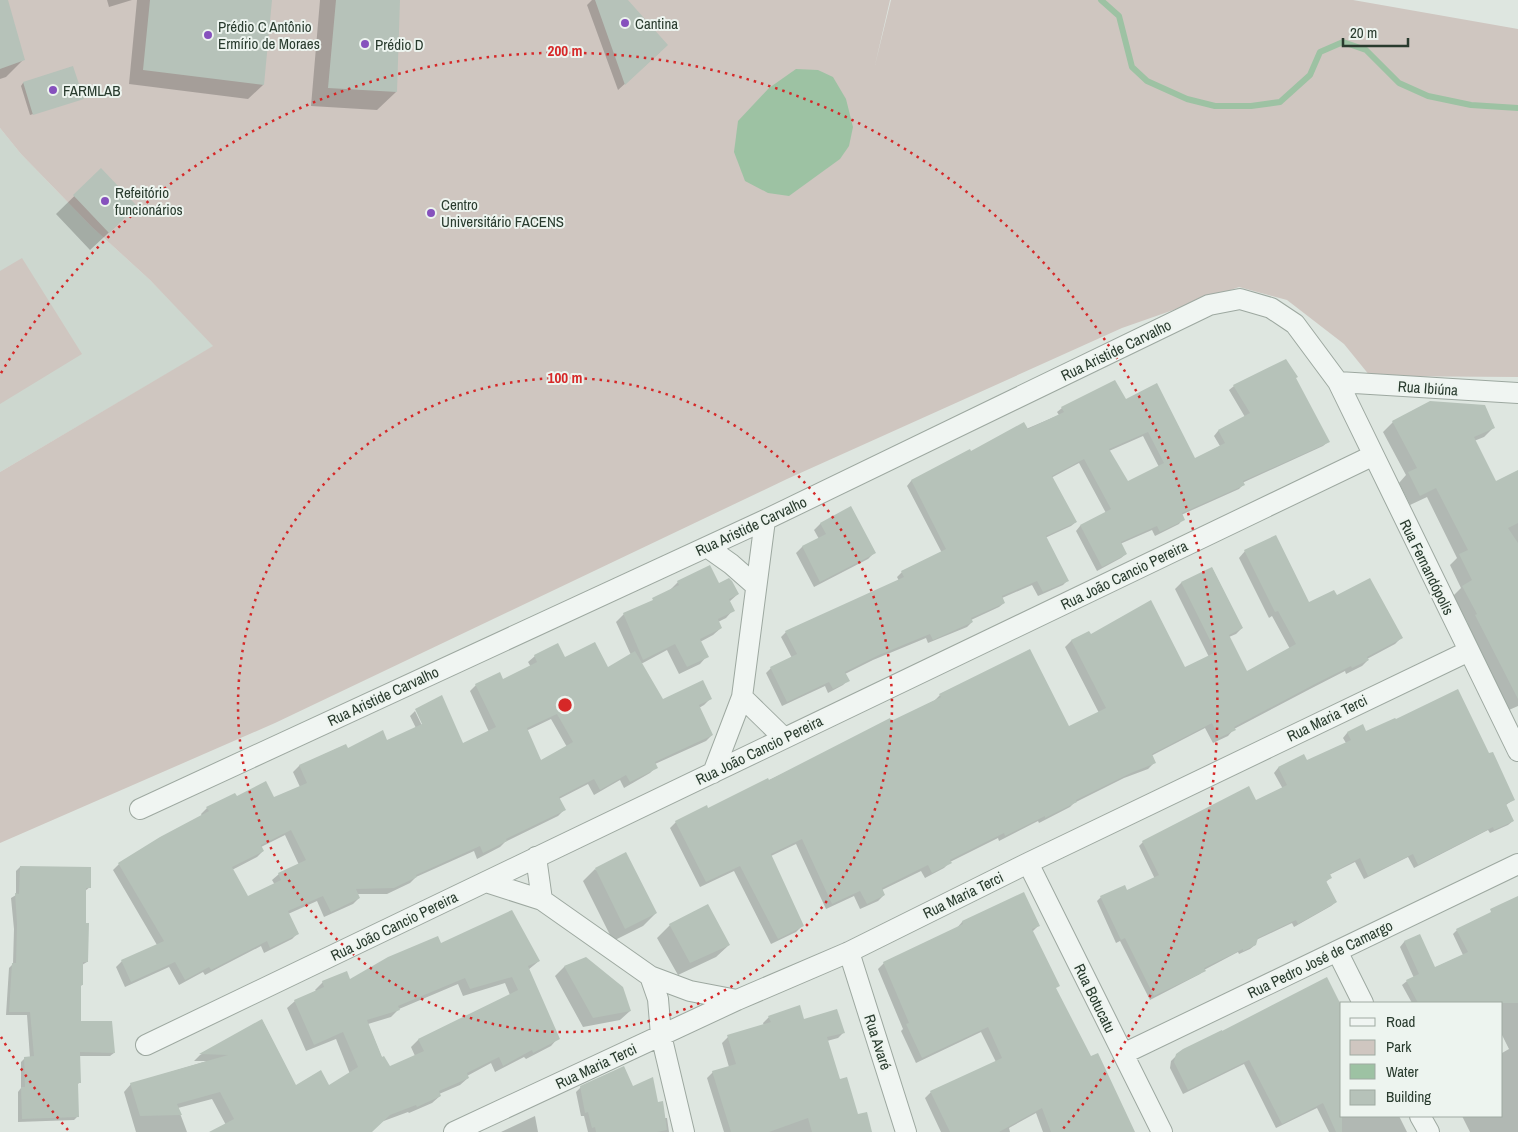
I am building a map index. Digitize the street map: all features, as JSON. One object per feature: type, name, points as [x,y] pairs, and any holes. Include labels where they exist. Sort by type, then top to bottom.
[{"type":"street","name":"Rua Aristide Carvalho","points":[[140,809],[765,520],[1210,305],[1240,299],[1271,308],[1295,324],[1338,382]]},
{"type":"street","name":"Rua Ibiúna","points":[[1338,382],[1518,394]]},
{"type":"street","name":"Rua Fernandópolis","points":[[1338,382],[1372,456],[1518,751]]},
{"type":"street","name":"Rua João Cancio Pereira","points":[[146,1045],[1372,456]]},
{"type":"street","points":[[713,773],[742,697],[765,520]]},
{"type":"street","points":[[707,547],[731,564],[756,586]]},
{"type":"street","name":"Rua Maria Terci","points":[[454,1132],[737,1000],[849,952],[1028,863],[1469,651]]},
{"type":"street","points":[[742,697],[784,738]]},
{"type":"street","points":[[536,857],[542,900]]},
{"type":"street","name":"Rua Botucatu","points":[[1028,863],[1162,1132]]},
{"type":"street","name":"Rua Pedro José de Camargo","points":[[1123,1054],[1518,864]]},
{"type":"street","points":[[486,882],[542,900],[650,976],[690,991],[737,1000]]},
{"type":"street","points":[[1337,951],[1362,1002]]},
{"type":"street","name":"Rua Avaré","points":[[849,952],[906,1132]]},
{"type":"street","points":[[650,976],[658,1000],[661,1035],[684,1132]]},
{"type":"street","points":[[1420,1117],[1428,1132]]},
{"type":"shaded area","points":[[0,128],[21,154],[92,227],[150,280],[214,346],[0,472]]},
{"type":"green space","points":[[0,0],[890,0],[875,65],[891,0],[1353,0],[1518,29],[1518,377],[1370,376],[1344,344],[1287,300],[1239,287],[1122,328],[787,479],[275,723],[0,843],[0,472],[213,346],[150,280],[92,227],[21,154],[0,128]]},
{"type":"green space","points":[[22,258],[82,354],[0,404],[0,271]]},
{"type":"water","points":[[796,69],[818,70],[833,77],[846,99],[853,127],[849,146],[840,159],[789,196],[768,193],[745,181],[734,152],[738,121],[769,88]]},
{"type":"building","points":[[0,0],[8,0],[25,60],[0,69]]},
{"type":"building","name":"Prédio C Antônio Ermírio de Moraes","points":[[150,0],[272,0],[264,85],[143,70]]},
{"type":"building","name":"Prédio D","points":[[336,0],[400,0],[397,92],[328,88]]},
{"type":"building","name":"Cantina","points":[[595,0],[628,0],[668,45],[625,85]]},
{"type":"building","name":"FARMLAB","points":[[73,66],[84,99],[33,115],[23,82]]},
{"type":"building","name":"Refeitório funcionários","points":[[101,168],[137,206],[109,233],[73,195]]},
{"type":"building","points":[[1286,359],[1298,377],[1296,378],[1330,442],[1243,481],[1245,485],[1182,513],[1185,520],[1160,532],[1157,526],[1121,542],[1127,554],[1102,567],[1080,525],[1111,509],[1084,459],[1052,476],[1077,522],[1046,536],[1069,581],[1043,592],[1037,581],[1002,596],[1005,603],[971,618],[973,622],[933,640],[930,634],[879,655],[845,672],[850,681],[833,689],[829,682],[787,702],[770,667],[797,654],[785,631],[904,577],[901,571],[946,549],[911,480],[970,449],[971,451],[1024,422],[1028,429],[1064,412],[1061,407],[1115,380],[1126,399],[1157,383],[1195,458],[1225,443],[1218,430],[1250,413],[1233,385]],"holes":[[[1148,432],[1164,463],[1128,481],[1109,449]]]},
{"type":"building","points":[[1430,401],[1485,405],[1495,428],[1474,437],[1496,481],[1518,470],[1518,523],[1508,528],[1518,543],[1518,699],[1462,586],[1472,580],[1459,554],[1468,550],[1436,488],[1420,496],[1408,472],[1417,468],[1392,421]]},
{"type":"building","points":[[851,506],[876,553],[820,582],[802,546],[826,534],[820,523]]},
{"type":"building","points":[[1276,535],[1309,602],[1334,590],[1337,595],[1370,578],[1403,638],[1367,657],[1369,660],[1352,668],[1351,666],[1317,683],[1234,727],[1236,730],[1219,738],[1212,723],[1152,754],[1156,763],[1076,800],[1077,802],[1045,818],[1045,816],[1005,836],[1004,833],[950,860],[952,863],[932,873],[928,865],[882,888],[885,895],[867,904],[860,891],[832,904],[802,839],[771,854],[804,926],[778,939],[740,866],[706,882],[675,821],[707,805],[708,808],[768,778],[769,780],[890,718],[891,721],[941,697],[939,694],[1030,649],[1069,726],[1106,708],[1071,640],[1089,631],[1091,634],[1151,600],[1185,667],[1216,652],[1181,582],[1212,567],[1243,628],[1229,635],[1247,671],[1296,644],[1278,611],[1275,612],[1244,550]]},
{"type":"building","points":[[710,565],[719,583],[729,578],[739,594],[729,599],[735,611],[718,619],[722,628],[700,639],[709,657],[687,667],[675,644],[643,660],[623,613],[653,600],[652,598],[679,585],[677,581]]},
{"type":"building","points":[[595,642],[608,667],[635,651],[663,699],[703,680],[712,699],[699,705],[713,735],[655,762],[658,768],[630,782],[626,775],[600,790],[594,779],[559,797],[566,810],[506,839],[507,841],[483,853],[480,846],[416,875],[417,877],[394,888],[356,889],[360,898],[331,912],[323,896],[288,911],[299,934],[270,948],[267,941],[211,970],[209,967],[185,980],[175,962],[131,982],[121,960],[164,941],[118,863],[160,837],[209,811],[206,807],[235,793],[237,796],[266,781],[274,797],[307,783],[299,765],[346,744],[348,748],[383,730],[387,740],[422,724],[415,709],[442,695],[463,743],[496,727],[475,684],[500,672],[503,679],[537,662],[534,655],[558,643],[565,657]],"holes":[[[557,714],[573,742],[541,760],[527,728]],[[291,830],[306,860],[278,873],[281,880],[248,896],[232,867],[264,851],[261,845]]]},
{"type":"building","points":[[1458,689],[1489,753],[1493,752],[1515,800],[1506,804],[1514,821],[1494,830],[1493,827],[1418,865],[1413,854],[1368,876],[1360,858],[1330,874],[1332,878],[1326,881],[1337,902],[1298,924],[1296,920],[1258,938],[1256,945],[1243,951],[1243,949],[1204,968],[1206,971],[1154,996],[1125,938],[1121,940],[1100,896],[1125,885],[1127,890],[1159,875],[1142,841],[1249,786],[1256,800],[1287,785],[1278,767],[1304,754],[1307,760],[1351,740],[1347,732],[1363,724],[1366,731],[1396,719]]},
{"type":"building","points":[[626,852],[657,913],[625,929],[595,868]]},
{"type":"building","points":[[20,866],[91,867],[91,888],[86,888],[86,923],[89,923],[88,962],[83,962],[81,1021],[112,1021],[115,1053],[80,1052],[81,1083],[78,1083],[79,1117],[22,1119],[21,1087],[25,1087],[24,1057],[34,1056],[30,1012],[9,1012],[12,963],[16,963],[17,924],[15,893],[19,894]]},
{"type":"building","points":[[1024,892],[1040,926],[1032,929],[1060,986],[1056,988],[1091,1056],[1098,1053],[1135,1132],[1051,1132],[1042,1108],[999,1132],[950,1132],[930,1091],[1002,1058],[988,1027],[922,1058],[906,1024],[909,1023],[883,962],[963,924],[962,921]]},
{"type":"building","points":[[1518,896],[1518,1003],[1417,1002],[1406,980],[1419,974],[1404,941],[1420,934],[1435,967],[1468,952],[1456,929],[1491,912],[1490,909]]},
{"type":"building","points":[[708,904],[730,945],[690,963],[669,924]]},
{"type":"building","points":[[512,910],[540,961],[528,966],[560,1039],[533,1053],[532,1050],[503,1066],[499,1057],[467,1073],[469,1078],[439,1091],[441,1096],[417,1107],[416,1105],[390,1115],[372,1132],[209,1132],[234,1119],[220,1092],[177,1104],[182,1115],[140,1116],[130,1083],[228,1055],[199,1054],[262,1019],[296,1085],[321,1070],[329,1085],[358,1067],[343,1032],[314,1045],[294,1000],[324,987],[322,981],[347,971],[350,979],[388,957],[438,936],[441,943]],"holes":[[[512,977],[518,990],[418,1039],[424,1051],[390,1066],[384,1056],[382,1057],[367,1020],[400,1010],[398,1006],[465,978],[470,989]]]},
{"type":"building","points":[[586,957],[623,987],[631,1011],[593,1018],[564,966]]},
{"type":"building","points":[[1327,977],[1340,1003],[1340,1117],[1342,1117],[1342,1132],[1336,1132],[1323,1103],[1282,1124],[1249,1060],[1188,1090],[1174,1062],[1176,1054]]},
{"type":"building","points":[[800,1005],[804,1019],[837,1009],[845,1033],[827,1037],[840,1079],[847,1077],[858,1114],[867,1112],[872,1132],[812,1132],[808,1118],[769,1132],[731,1132],[712,1071],[736,1064],[727,1035],[771,1022],[768,1016]]},
{"type":"building","points":[[624,1066],[633,1086],[653,1077],[658,1102],[663,1101],[667,1130],[657,1132],[596,1132],[595,1127],[592,1128],[588,1112],[585,1113],[580,1086]]},
{"type":"waterway","points":[[1101,0],[1119,16],[1132,67],[1147,81],[1187,99],[1215,106],[1251,106],[1280,102],[1310,75],[1320,52],[1343,42],[1366,50],[1399,83],[1428,96],[1471,105],[1518,108]]},
{"type":"place","name":"Cantina","points":[[625,23]]},
{"type":"place","name":"Prédio C Antônio Ermírio de Moraes","points":[[208,35]]},
{"type":"place","name":"Prédio D","points":[[365,44]]},
{"type":"place","name":"FARMLAB","points":[[53,90]]},
{"type":"place","name":"Refeitório funcionários","points":[[105,201]]},
{"type":"place","name":"Centro Universitário FACENS","points":[[431,213]]}]
